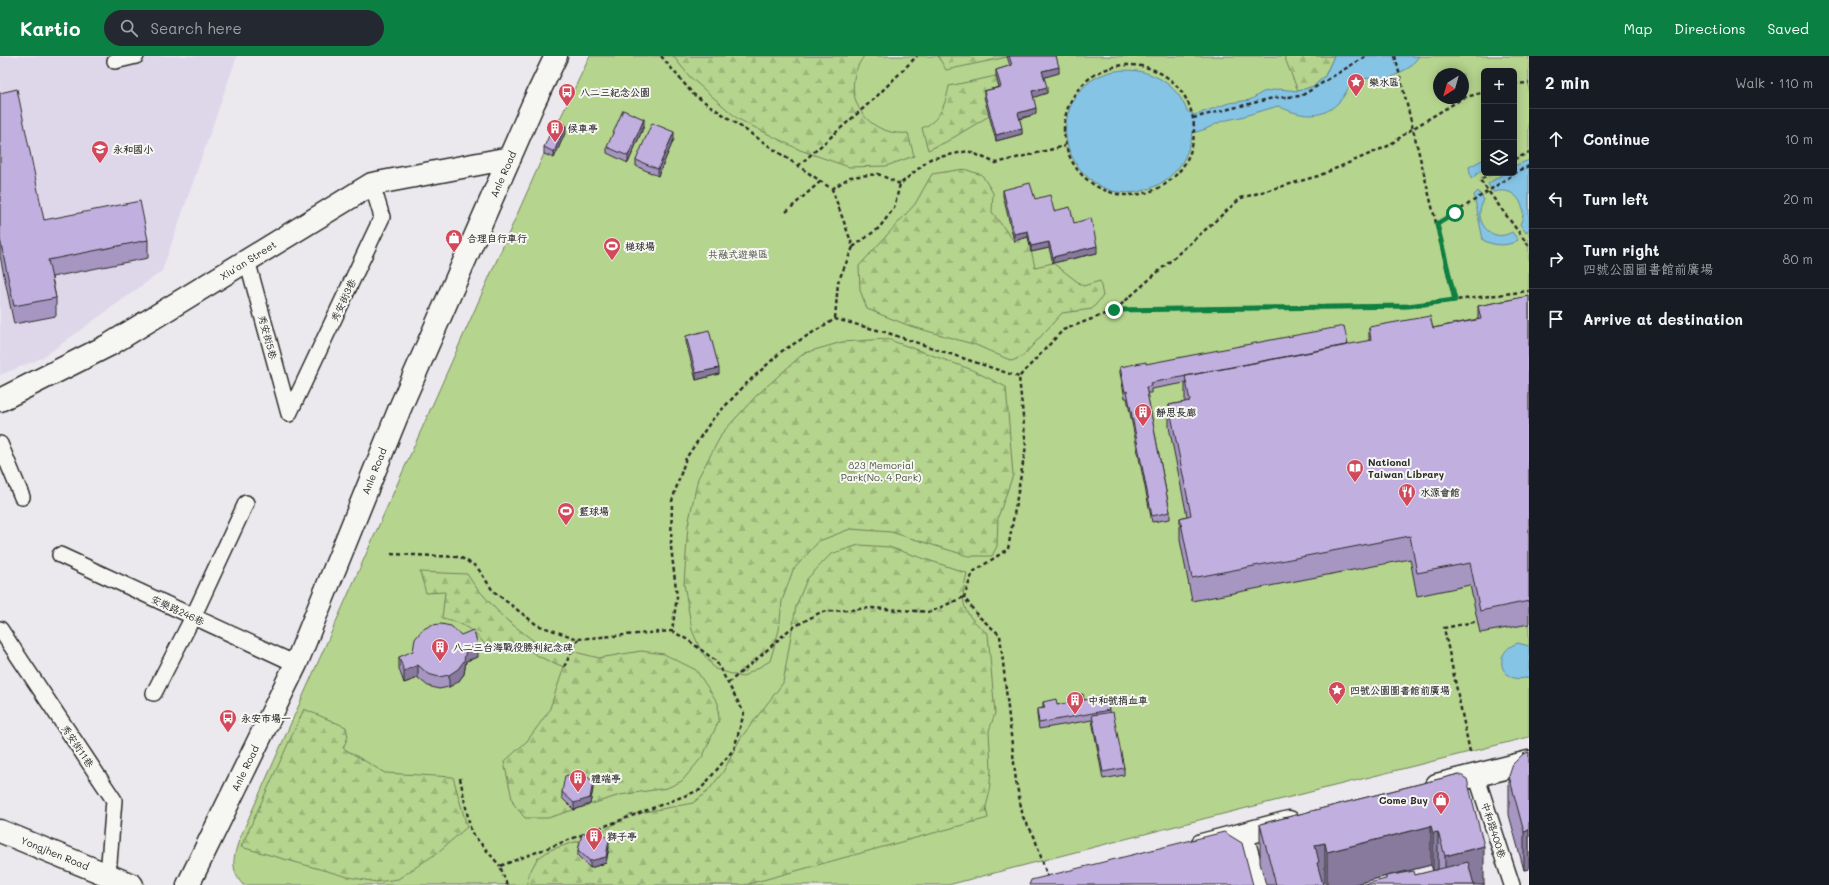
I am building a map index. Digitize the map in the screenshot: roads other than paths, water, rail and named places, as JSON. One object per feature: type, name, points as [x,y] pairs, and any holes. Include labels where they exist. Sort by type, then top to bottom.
[{"type":"street","name":"Anle Road","points":[[188,885],[296,664],[400,408],[556,56]]},
{"type":"street","name":"Xiu'an Street","points":[[0,400],[109,345],[372,184],[510,158]]},
{"type":"street","points":[[1415,790],[1529,762]]},
{"type":"street","points":[[1180,850],[1310,817]]},
{"type":"street","name":"Yongjhen Road","points":[[0,831],[132,885]]},
{"type":"street","points":[[1242,834],[1256,885]]},
{"type":"lane","points":[[115,61],[136,56]]},
{"type":"lane","name":"秀安街3巷","points":[[289,414],[382,217],[372,184]]},
{"type":"lane","name":"秀安街5巷","points":[[247,260],[289,414]]},
{"type":"lane","points":[[0,444],[22,497]]},
{"type":"lane","points":[[154,693],[193,617],[246,503]]},
{"type":"lane","name":"安樂路246巷","points":[[60,555],[296,664]]},
{"type":"lane","name":"秀安街11巷","points":[[0,629],[114,800],[108,875]]},
{"type":"lane","name":"中和路400巷","points":[[1476,775],[1512,885]]},
{"type":"water","points":[[1334,56],[1419,56],[1410,67],[1385,81],[1365,78],[1353,83],[1340,101],[1331,109],[1324,112],[1309,115],[1301,114],[1278,106],[1222,121],[1206,129],[1193,133],[1184,159],[1178,169],[1170,177],[1160,183],[1138,192],[1115,192],[1098,185],[1081,170],[1069,150],[1066,140],[1066,124],[1068,114],[1077,95],[1090,81],[1107,73],[1126,70],[1145,72],[1162,80],[1177,93],[1187,111],[1195,115],[1229,103],[1250,100],[1263,92],[1279,89],[1298,91],[1314,86],[1325,76]]},
{"type":"water","points":[[1529,160],[1529,229],[1526,233],[1520,224],[1523,210],[1517,197],[1507,191],[1493,192],[1488,184],[1500,176],[1517,176],[1517,165]]},
{"type":"water","points":[[1481,161],[1481,171],[1471,179],[1469,167]]},
{"type":"water","points":[[1478,191],[1484,200],[1480,215],[1485,228],[1490,233],[1497,235],[1504,235],[1512,232],[1518,240],[1510,244],[1500,245],[1491,244],[1483,240],[1474,195]]},
{"type":"water","points":[[1518,643],[1529,646],[1529,677],[1519,679],[1506,673],[1502,667],[1504,654],[1509,647]]},
{"type":"place","name":"樂水區","points":[[1356,97]]},
{"type":"place","name":"八二三紀念公園","points":[[567,107]]},
{"type":"place","name":"候車亭","points":[[555,143]]},
{"type":"place","name":"永和國小","points":[[100,164]]},
{"type":"place","name":"合理自行車行","points":[[454,253]]},
{"type":"place","name":"槌球場","points":[[612,261]]},
{"type":"place","name":"靜思長廊","points":[[1143,427]]},
{"type":"place","name":"National Taiwan Library","points":[[1355,483]]},
{"type":"place","name":"水源會館","points":[[1407,507]]},
{"type":"place","name":"籃球場","points":[[566,526]]},
{"type":"place","name":"八二三台海戰役勝利紀念碑","points":[[440,662]]},
{"type":"place","name":"四號公園圖書館前廣場","points":[[1337,705]]},
{"type":"place","name":"中和號捐血車","points":[[1075,715]]},
{"type":"place","name":"永安市場一","points":[[228,733]]},
{"type":"place","name":"禮端亭","points":[[578,793]]},
{"type":"place","name":"Come Buy","points":[[1441,815]]},
{"type":"place","name":"獅子亭","points":[[594,851]]},
{"type":"park label","name":"共融式遊樂區","points":[[738,254]]},
{"type":"park label","name":"823 Memorial Park(No. 4 Park)","points":[[881,470]]}]
